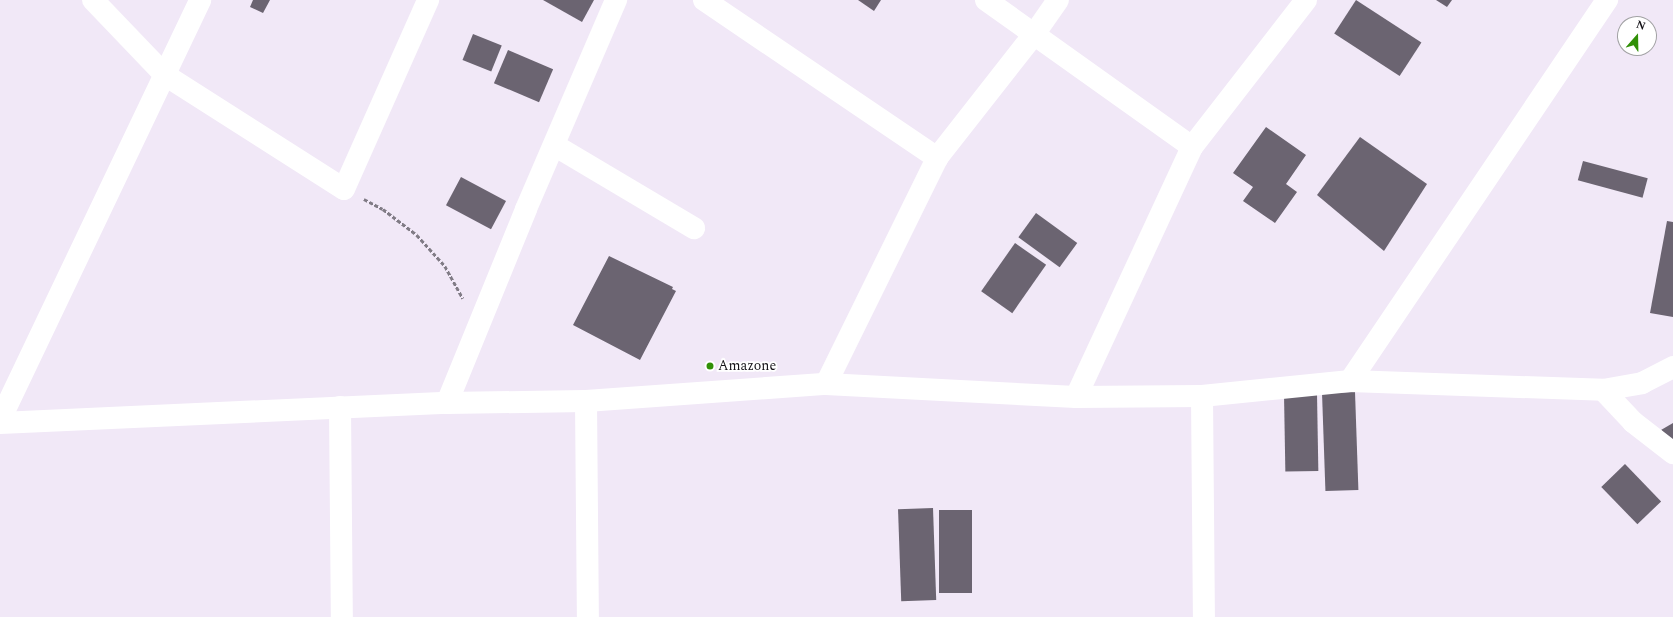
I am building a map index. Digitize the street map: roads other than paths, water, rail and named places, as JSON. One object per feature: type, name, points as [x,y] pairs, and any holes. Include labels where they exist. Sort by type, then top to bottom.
[{"type":"street","points":[[93,0],[165,75],[344,189],[428,0]]},
{"type":"street","points":[[200,0],[0,422],[446,403],[586,401],[826,384],[1076,397],[1202,396],[1350,381],[1603,390],[1642,383],[1673,367]]},
{"type":"street","points":[[446,403],[616,0]]},
{"type":"street","points":[[704,0],[937,158]]},
{"type":"street","points":[[986,0],[1035,33],[1192,147]]},
{"type":"street","points":[[826,384],[937,158],[1035,33],[1058,0]]},
{"type":"street","points":[[1350,381],[1607,0]]},
{"type":"street","points":[[1076,397],[1192,147],[1298,3]]},
{"type":"street","points":[[554,145],[694,228]]},
{"type":"street","points":[[1603,390],[1633,422],[1673,453]]},
{"type":"street","points":[[1202,396],[1204,617]]},
{"type":"street","points":[[586,401],[588,617]]},
{"type":"street","points":[[340,407],[342,617]]},
{"type":"place","name":"Amazone","points":[[710,366]]}]
